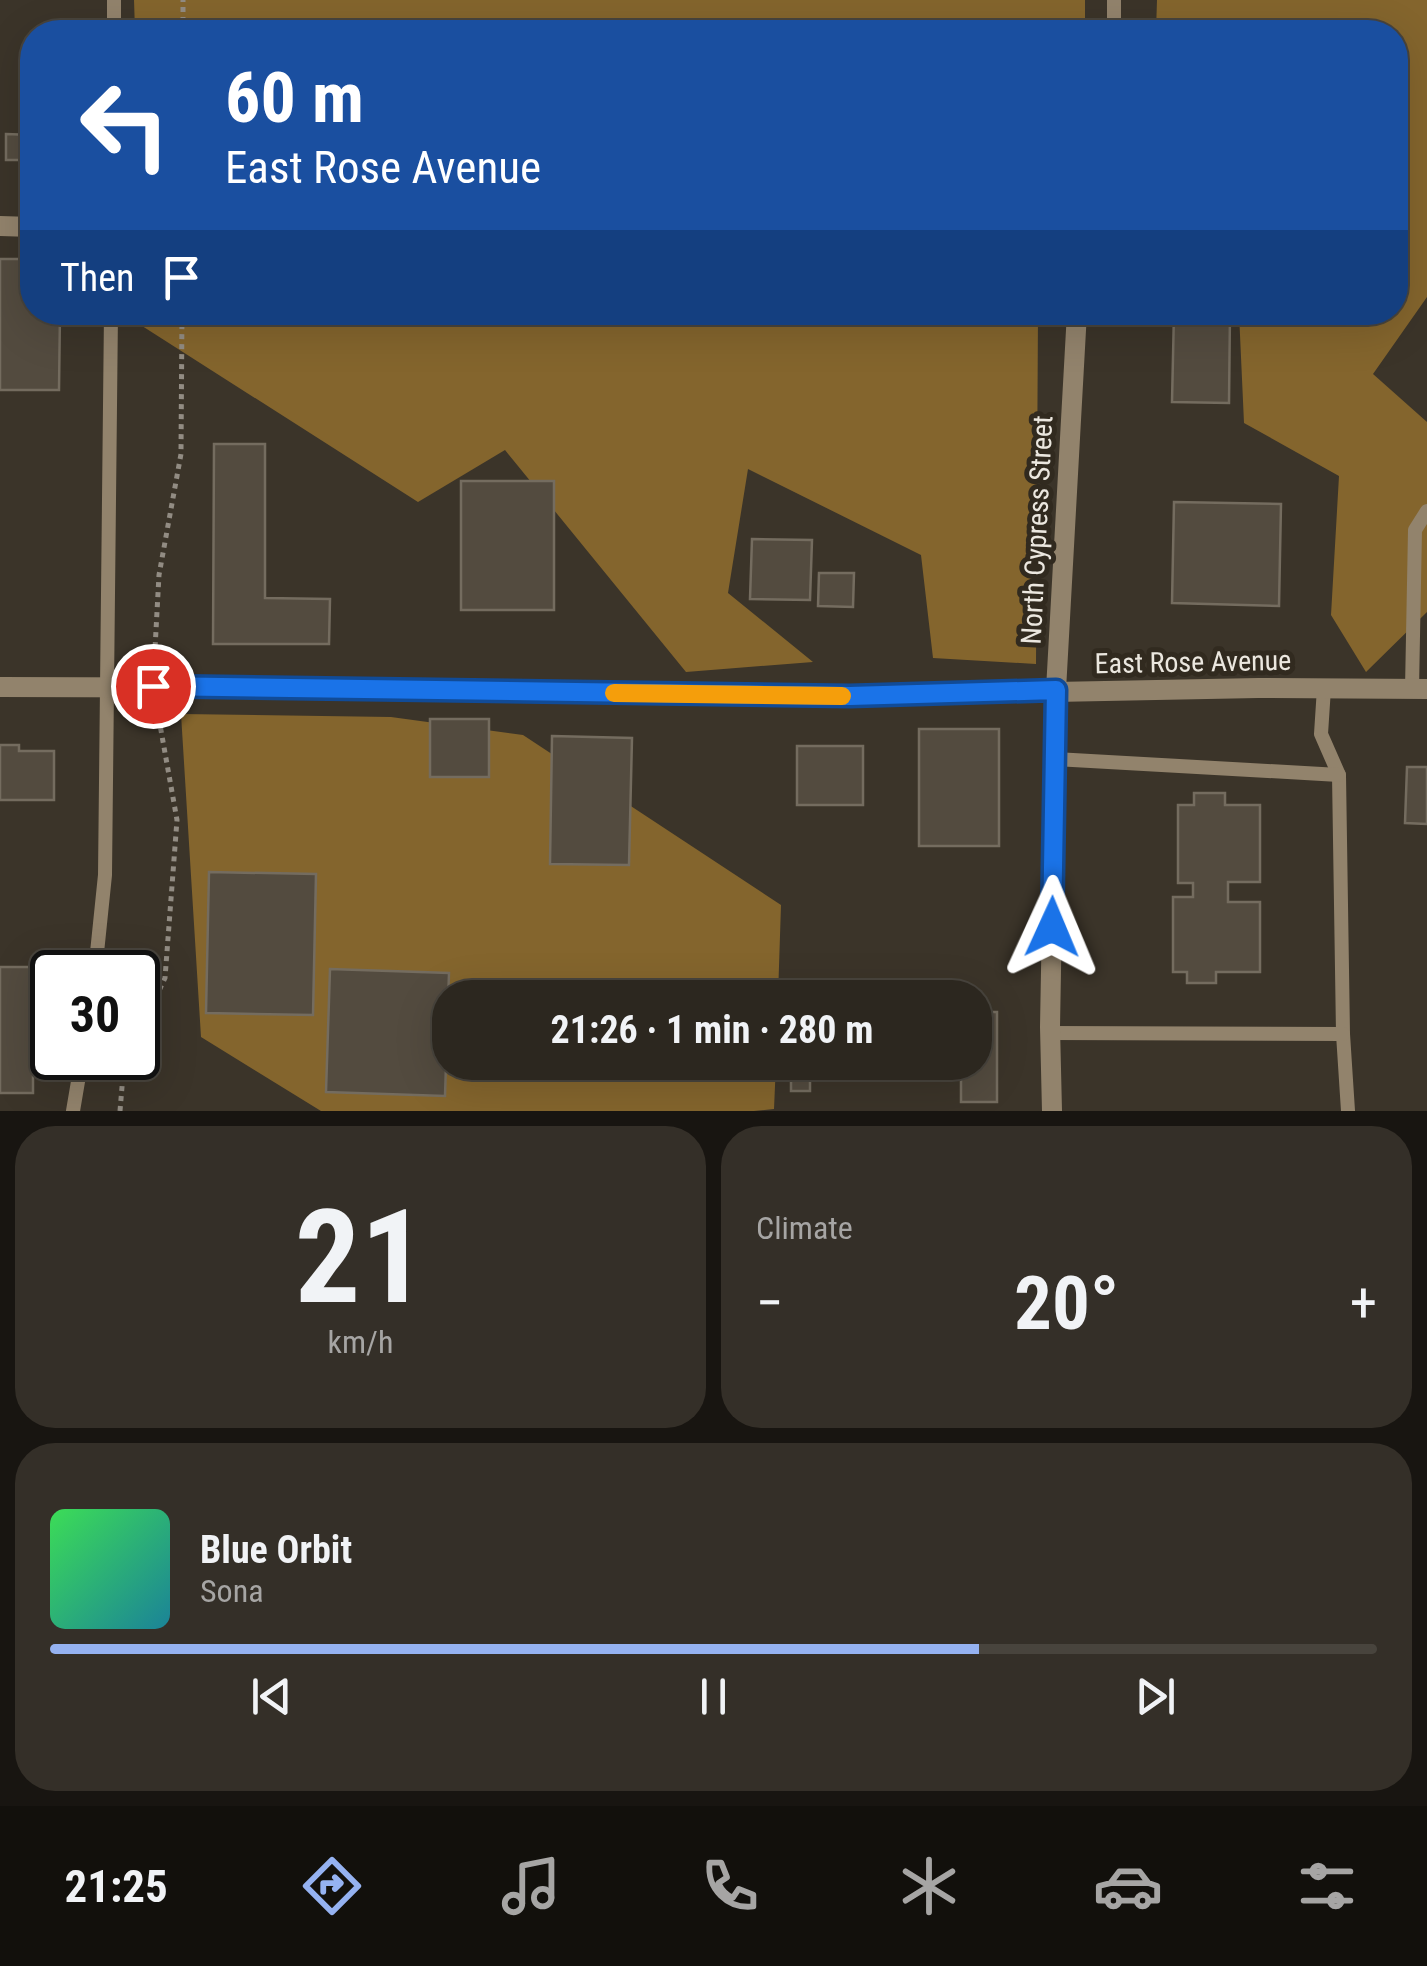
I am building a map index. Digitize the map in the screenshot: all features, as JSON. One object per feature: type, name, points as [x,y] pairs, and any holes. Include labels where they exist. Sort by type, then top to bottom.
[{"type":"street","name":"North Cypress Street","points":[[1052,1111],[1056,690],[1076,325]]},
{"type":"street","name":"East Rose Avenue","points":[[0,686],[850,696],[1056,690],[1419,689]]},
{"type":"lane","points":[[97,950],[105,875],[112,325]]},
{"type":"lane","points":[[1419,689],[1413,560],[1416,530],[1427,511]]},
{"type":"lane","points":[[1324,688],[1321,734],[1339,775],[1348,1111]]},
{"type":"lane","points":[[1055,759],[1339,775]]},
{"type":"lane","points":[[1050,1033],[1344,1034]]},
{"type":"lane","points":[[74,1111],[79,1080]]},
{"type":"path","points":[[120,1111],[123,1080]]},
{"type":"shaded area","points":[[134,0],[1085,0],[1085,20],[135,20]]},
{"type":"shaded area","points":[[1157,0],[1427,0],[1427,297],[1408,324],[1408,20],[1156,20]]},
{"type":"shaded area","points":[[141,325],[1038,325],[1036,664],[933,658],[921,555],[748,469],[728,593],[813,662],[686,672],[505,450],[418,502]]},
{"type":"shaded area","points":[[1240,325],[1407,325],[1373,374],[1427,422],[1427,612],[1366,672],[1331,615],[1339,476],[1244,423]]},
{"type":"shaded area","points":[[181,714],[391,717],[523,735],[781,905],[779,980],[432,980],[432,1080],[775,1080],[774,1109],[321,1111],[201,1037]]},
{"type":"building","points":[[6,134],[20,135],[20,160],[6,160]]},
{"type":"building","points":[[0,259],[20,259],[20,325],[60,325],[59,390],[0,390]]},
{"type":"building","points":[[1174,325],[1230,325],[1229,403],[1172,402]]},
{"type":"building","points":[[214,444],[265,444],[265,598],[330,599],[329,644],[213,644]]},
{"type":"building","points":[[461,481],[554,481],[554,610],[461,610]]},
{"type":"building","points":[[1174,502],[1281,504],[1279,606],[1172,603]]},
{"type":"building","points":[[752,539],[812,540],[810,600],[750,599]]},
{"type":"building","points":[[819,573],[854,573],[853,607],[818,606]]},
{"type":"building","points":[[430,719],[489,719],[489,777],[430,777]]},
{"type":"building","points":[[919,729],[999,729],[999,846],[919,846]]},
{"type":"building","points":[[552,736],[632,738],[629,865],[550,864]]},
{"type":"building","points":[[0,745],[19,745],[19,751],[54,751],[54,800],[0,800]]},
{"type":"building","points":[[797,746],[863,746],[863,805],[797,805]]},
{"type":"building","points":[[1407,767],[1427,767],[1427,824],[1405,823]]},
{"type":"building","points":[[1194,793],[1225,793],[1225,805],[1260,805],[1260,882],[1228,882],[1228,902],[1260,902],[1260,972],[1216,972],[1216,983],[1187,983],[1187,972],[1173,972],[1173,897],[1193,897],[1193,883],[1178,883],[1178,805],[1194,805]]},
{"type":"building","points":[[209,872],[316,874],[313,1015],[206,1013]]},
{"type":"building","points":[[0,967],[30,967],[33,1093],[0,1093]]},
{"type":"building","points":[[330,969],[449,973],[449,980],[432,980],[432,1080],[446,1080],[445,1096],[326,1092]]},
{"type":"building","points":[[992,1012],[997,1012],[997,1102],[961,1102],[961,1080],[992,1080]]},
{"type":"building","points":[[791,1080],[810,1080],[810,1091],[791,1091]]},
{"type":"slow traffic","points":[[614,693],[842,696]]},
{"type":"route","points":[[153,686],[850,696],[1056,690],[1052,927]]}]
